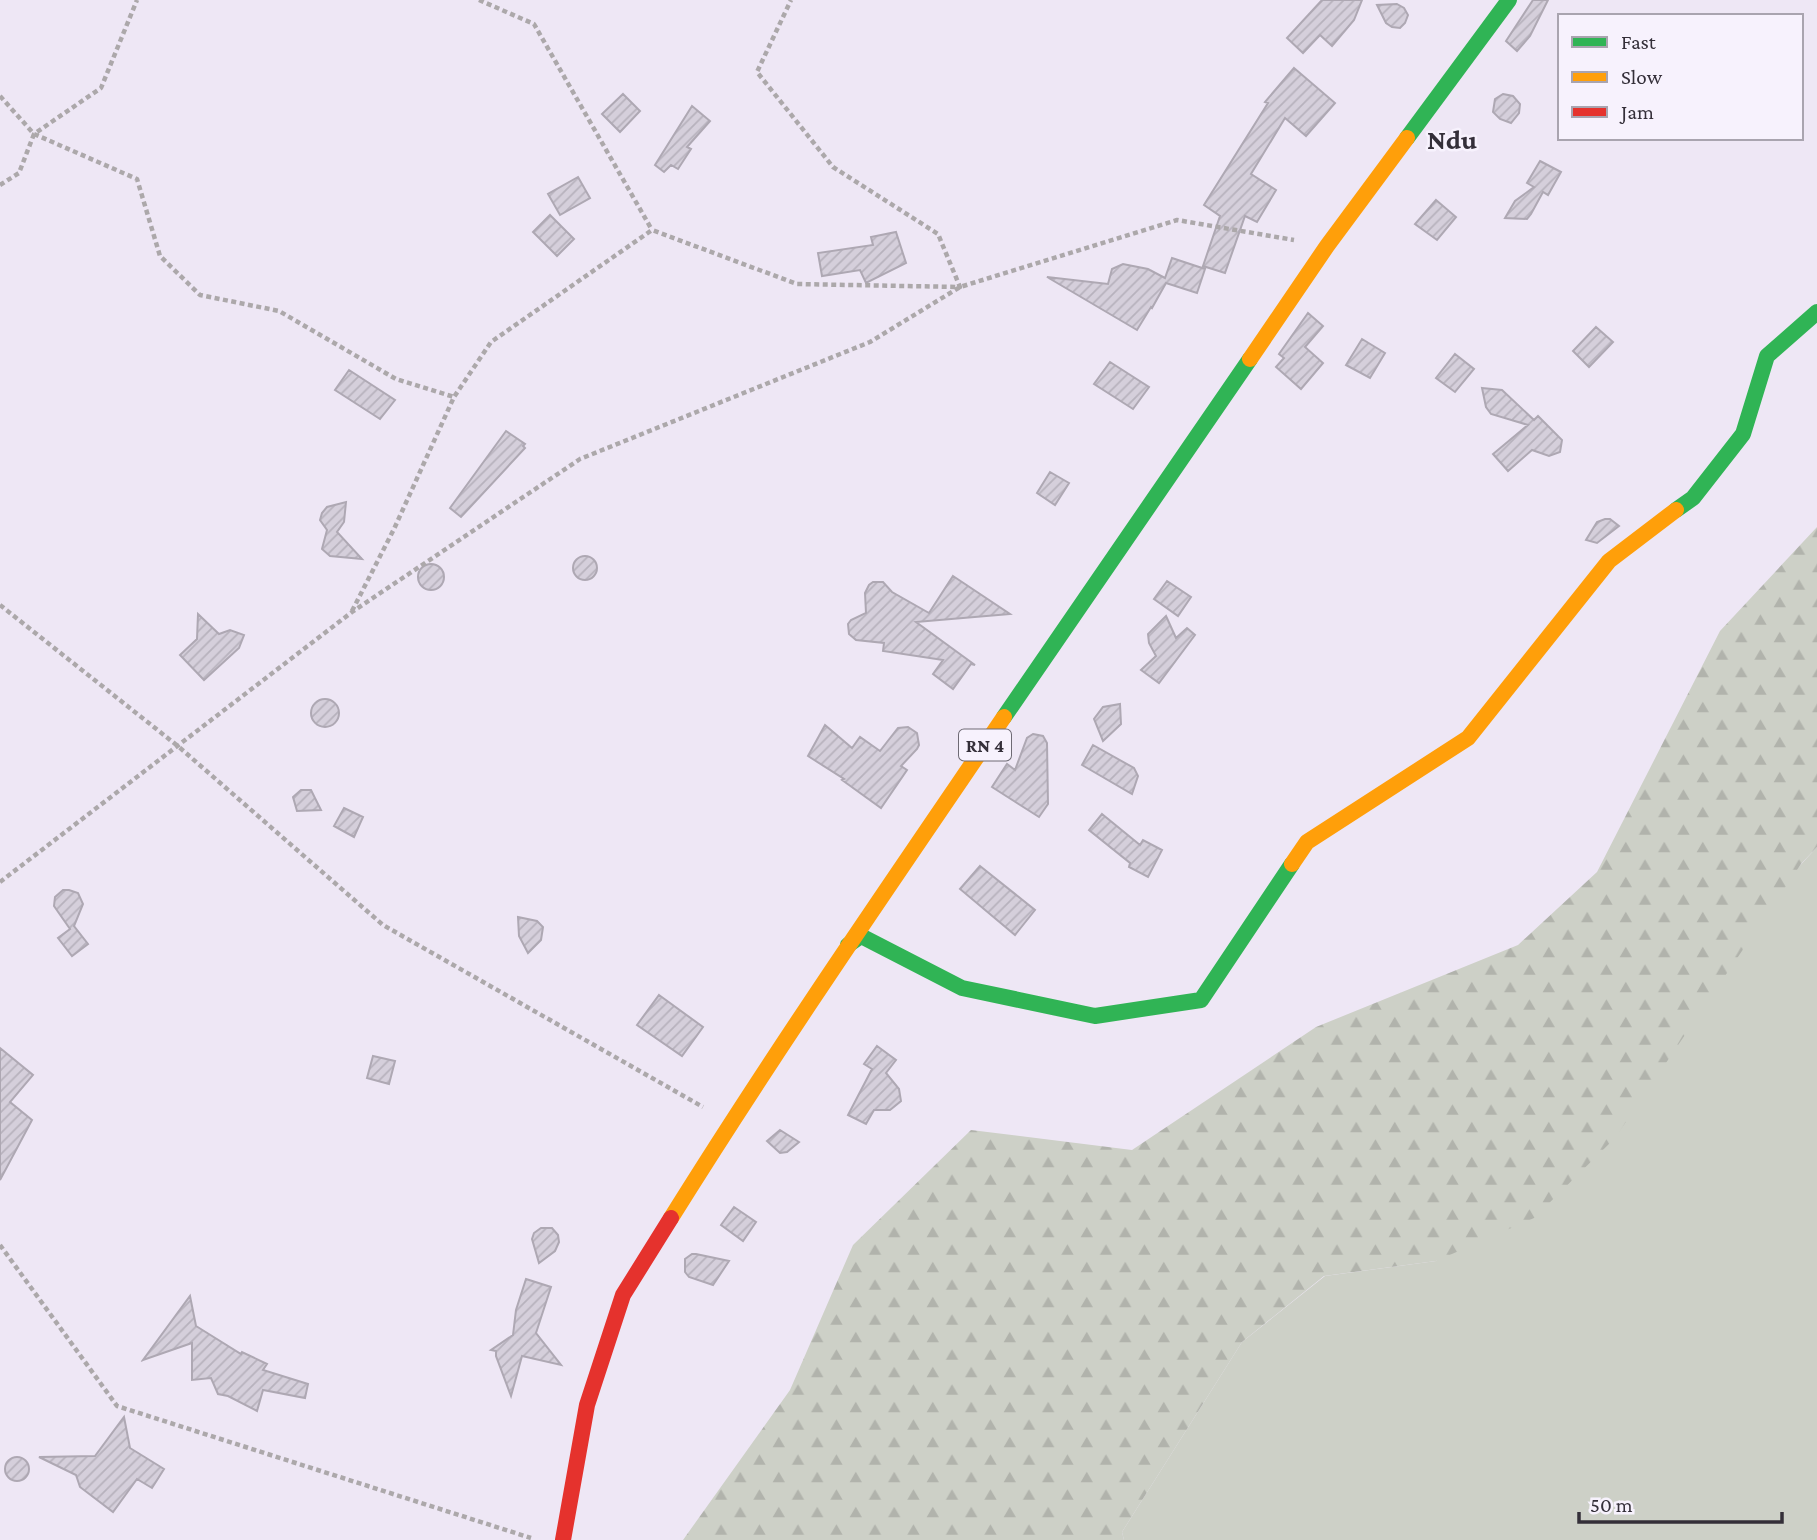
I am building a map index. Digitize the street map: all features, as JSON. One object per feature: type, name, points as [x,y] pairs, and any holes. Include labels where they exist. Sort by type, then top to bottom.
[{"type":"main road","name":"RN 4","points":[[564,1540],[587,1405],[623,1295],[730,1123],[848,945],[1327,246],[1509,0]]},
{"type":"main road","points":[[848,945],[861,936],[962,988],[1095,1016],[1201,1000],[1307,842],[1468,738],[1609,561],[1693,498],[1742,434],[1766,356],[1817,312]]},
{"type":"path","points":[[0,186],[19,173],[34,134],[101,89],[137,0]]},
{"type":"path","points":[[479,0],[534,24],[652,230],[797,284],[960,287]]},
{"type":"path","points":[[791,0],[757,72],[833,167],[938,234],[960,287]]},
{"type":"path","points":[[0,96],[34,134],[137,179],[160,256],[200,295],[279,311],[396,379],[454,397]]},
{"type":"path","points":[[1,880],[179,747],[352,612],[580,459],[870,342],[960,287],[1177,220],[1327,246]]},
{"type":"path","points":[[352,612],[454,397],[491,342],[652,230]]},
{"type":"path","points":[[0,605],[179,747],[383,925],[730,1123]]},
{"type":"path","points":[[0,1245],[117,1406],[538,1540]]},
{"type":"green space","points":[[1817,527],[1817,847],[1801,864],[1615,1138],[1534,1218],[1436,1261],[1324,1276],[1242,1342],[1122,1532],[1124,1540],[683,1540],[790,1390],[853,1245],[971,1130],[1132,1150],[1316,1027],[1518,945],[1597,872],[1720,631]]},
{"type":"green space","points":[[1817,847],[1817,1540],[1124,1540],[1122,1532],[1242,1342],[1325,1276],[1436,1261]]},
{"type":"building","points":[[1322,0],[1362,0],[1354,20],[1332,46],[1320,35],[1303,53],[1287,38]]},
{"type":"building","points":[[1533,0],[1548,0],[1530,36],[1517,51],[1506,41]]},
{"type":"building","points":[[1397,4],[1404,8],[1408,15],[1400,28],[1386,23],[1377,5]]},
{"type":"building","points":[[1294,68],[1335,103],[1306,136],[1285,118],[1251,174],[1276,190],[1257,222],[1245,216],[1225,273],[1203,266],[1220,216],[1204,205],[1268,103],[1265,102]]},
{"type":"building","points":[[623,94],[640,111],[620,132],[602,114]]},
{"type":"building","points":[[1503,94],[1513,96],[1520,104],[1519,113],[1511,123],[1500,119],[1493,112],[1495,99]]},
{"type":"building","points":[[692,106],[710,121],[687,147],[691,149],[678,169],[671,165],[664,172],[655,165]]},
{"type":"building","points":[[1540,161],[1561,172],[1548,195],[1543,192],[1527,219],[1505,218],[1515,201],[1534,187],[1527,183]]},
{"type":"building","points":[[578,177],[590,198],[560,215],[548,194]]},
{"type":"building","points":[[1436,200],[1456,217],[1437,240],[1415,224]]},
{"type":"building","points":[[550,215],[574,239],[557,256],[533,232]]},
{"type":"building","points":[[896,232],[906,263],[866,283],[860,270],[822,276],[818,253],[873,245],[871,237]]},
{"type":"building","points":[[1172,258],[1205,269],[1197,293],[1166,283],[1137,330],[1047,277],[1108,284],[1112,269],[1123,264],[1148,269],[1165,278]]},
{"type":"building","points":[[1308,313],[1323,326],[1305,347],[1323,363],[1301,389],[1276,367],[1284,358],[1279,354]]},
{"type":"building","points":[[1596,327],[1613,342],[1589,367],[1573,351]]},
{"type":"building","points":[[1362,339],[1385,353],[1370,378],[1346,365]]},
{"type":"building","points":[[1455,354],[1474,369],[1455,392],[1436,378]]},
{"type":"building","points":[[1110,362],[1149,387],[1133,409],[1094,384]]},
{"type":"building","points":[[349,370],[395,400],[380,419],[335,390]]},
{"type":"building","points":[[1482,388],[1502,390],[1534,420],[1538,416],[1562,440],[1560,452],[1549,456],[1532,450],[1508,471],[1493,454],[1528,425],[1491,414],[1486,407]]},
{"type":"building","points":[[506,431],[525,444],[525,448],[461,517],[450,508]]},
{"type":"building","points":[[1050,472],[1069,483],[1055,505],[1037,493]]},
{"type":"building","points":[[346,502],[344,522],[337,532],[362,559],[330,556],[322,549],[327,530],[320,520],[322,513],[327,507]]},
{"type":"building","points":[[1610,519],[1619,526],[1597,543],[1586,540],[1597,522]]},
{"type":"building","points":[[585,556],[596,563],[597,568],[590,579],[585,580],[574,573],[573,568],[580,557]]},
{"type":"building","points":[[431,564],[440,568],[444,577],[440,586],[431,590],[422,586],[418,577],[422,568]]},
{"type":"building","points":[[953,576],[1010,614],[916,622],[975,665],[971,664],[953,689],[933,674],[943,660],[883,651],[884,643],[856,640],[849,634],[848,624],[851,620],[866,613],[865,593],[873,582],[883,582],[892,592],[929,613]]},
{"type":"building","points":[[1167,581],[1191,597],[1178,616],[1154,599]]},
{"type":"building","points":[[198,614],[219,634],[230,630],[244,635],[239,648],[204,680],[180,655],[197,639]]},
{"type":"building","points":[[1166,616],[1176,638],[1187,628],[1195,635],[1159,683],[1141,670],[1156,656],[1149,643],[1148,634]]},
{"type":"building","points":[[325,699],[335,703],[339,713],[335,723],[325,727],[315,723],[311,713],[315,703]]},
{"type":"building","points":[[1120,704],[1121,724],[1103,741],[1094,719],[1103,707]]},
{"type":"building","points":[[825,725],[852,748],[860,737],[880,751],[898,728],[908,727],[917,733],[919,745],[901,766],[907,770],[881,808],[842,780],[844,779],[808,756]]},
{"type":"building","points":[[1033,734],[1043,736],[1047,743],[1048,804],[1039,817],[992,787],[1007,764],[1015,770],[1027,738]]},
{"type":"building","points":[[1093,745],[1134,768],[1138,776],[1132,794],[1082,765]]},
{"type":"building","points":[[301,790],[311,790],[321,810],[297,811],[293,797]]},
{"type":"building","points":[[344,808],[363,817],[354,837],[334,826]]},
{"type":"building","points":[[1102,814],[1140,845],[1143,840],[1162,850],[1148,877],[1129,867],[1130,863],[1089,830]]},
{"type":"building","points":[[980,866],[1035,910],[1015,935],[960,889]]},
{"type":"building","points":[[63,890],[78,893],[83,904],[74,926],[88,944],[72,956],[58,938],[70,929],[54,906],[55,897]]},
{"type":"building","points":[[518,917],[537,921],[543,927],[541,940],[528,953],[519,936]]},
{"type":"building","points":[[659,995],[703,1027],[682,1056],[637,1025]]},
{"type":"building","points":[[877,1046],[896,1060],[886,1073],[899,1089],[901,1101],[890,1110],[874,1110],[866,1124],[848,1115],[872,1069],[864,1064]]},
{"type":"building","points":[[0,1048],[33,1075],[10,1102],[32,1120],[0,1180]]},
{"type":"building","points":[[373,1056],[395,1061],[389,1084],[367,1078]]},
{"type":"building","points":[[780,1130],[799,1142],[787,1152],[780,1153],[767,1141]]},
{"type":"building","points":[[734,1207],[756,1222],[743,1241],[721,1225]]},
{"type":"building","points":[[541,1228],[552,1228],[558,1235],[559,1242],[555,1251],[539,1263],[532,1239],[534,1233]]},
{"type":"building","points":[[692,1254],[729,1261],[713,1285],[689,1277],[685,1272],[685,1259]]},
{"type":"building","points":[[526,1279],[551,1287],[536,1333],[561,1365],[522,1356],[511,1396],[496,1351],[491,1350],[513,1335],[516,1310]]},
{"type":"building","points":[[190,1296],[196,1326],[241,1354],[242,1352],[267,1364],[263,1370],[308,1384],[305,1398],[263,1390],[257,1411],[228,1396],[218,1394],[211,1378],[192,1380],[192,1343],[143,1360]]},
{"type":"building","points":[[124,1417],[130,1448],[164,1469],[152,1488],[137,1479],[113,1512],[80,1487],[76,1475],[39,1457],[95,1456]]},
{"type":"building","points":[[17,1457],[28,1464],[29,1469],[22,1480],[17,1481],[6,1474],[5,1469],[12,1458]]},
{"type":"traffic: fast","points":[[1407,138],[1509,0]]},
{"type":"traffic: fast","points":[[1676,510],[1693,498],[1743,434],[1767,356],[1817,312]]},
{"type":"traffic: fast","points":[[1004,717],[1250,359]]},
{"type":"traffic: fast","points":[[848,945],[861,936],[962,988],[1095,1016],[1201,1000],[1292,864]]},
{"type":"traffic: slow","points":[[1250,359],[1327,246],[1407,138]]},
{"type":"traffic: slow","points":[[1292,864],[1307,842],[1468,738],[1609,561],[1676,510]]},
{"type":"traffic: slow","points":[[671,1218],[793,1029],[1004,717]]},
{"type":"traffic: jam","points":[[563,1540],[587,1405],[623,1295],[671,1218]]},
{"type":"district","name":"Ndu","points":[[1452,139]]}]
